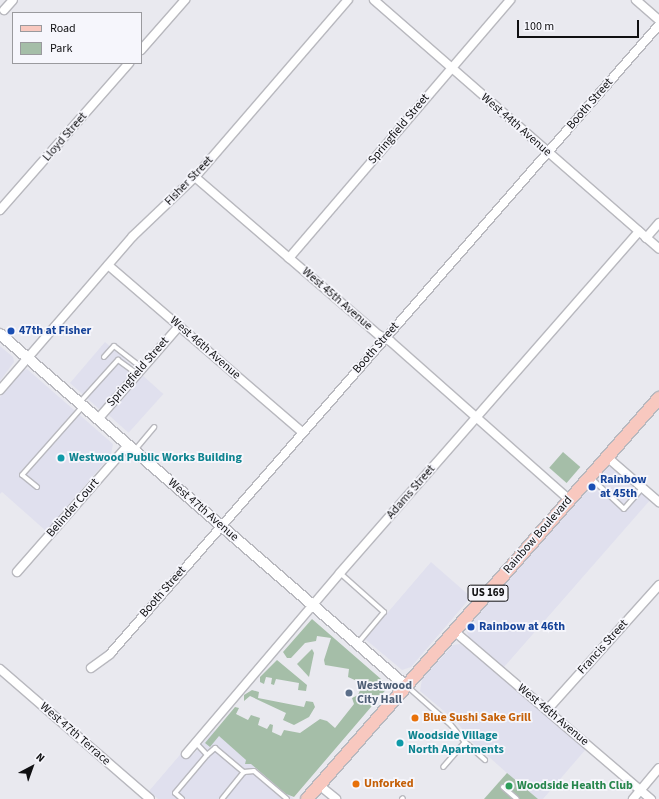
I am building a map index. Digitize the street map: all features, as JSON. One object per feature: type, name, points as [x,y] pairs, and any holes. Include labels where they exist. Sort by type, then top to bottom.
[{"type":"main road","name":"Rainbow Boulevard","points":[[307,799],[659,398]]},
{"type":"street","points":[[4,10],[13,0]]},
{"type":"street","points":[[142,49],[185,0]]},
{"type":"street","name":"Fisher Street","points":[[0,390],[133,236],[195,177],[348,0]]},
{"type":"street","name":"West 44th Avenue","points":[[374,0],[451,69],[659,249]]},
{"type":"street","name":"Springfield Street","points":[[289,258],[510,0]]},
{"type":"street","points":[[636,0],[659,20]]},
{"type":"street","name":"Booth Street","points":[[91,668],[110,654],[384,338],[659,25]]},
{"type":"street","name":"Lloyd Street","points":[[0,210],[129,64]]},
{"type":"street","name":"West 45th Avenue","points":[[195,177],[477,417],[570,500]]},
{"type":"street","points":[[646,238],[659,223]]},
{"type":"street","name":"Adams Street","points":[[186,754],[312,606],[639,232]]},
{"type":"street","name":"West 46th Avenue","points":[[108,265],[302,432]]},
{"type":"street","name":"Springfield Street","points":[[98,419],[179,326]]},
{"type":"street","name":"West 47th Avenue","points":[[0,334],[406,686]]},
{"type":"street","name":"Belinder Court","points":[[18,572],[131,447]]},
{"type":"street","points":[[607,457],[659,502]]},
{"type":"street","name":"Francis Street","points":[[547,710],[659,585]]},
{"type":"street","name":"West 46th Avenue","points":[[454,632],[651,799]]},
{"type":"street","name":"West 47th Terrace","points":[[0,668],[150,799]]},
{"type":"street","points":[[633,799],[659,768]]},
{"type":"street","points":[[320,784],[336,799]]},
{"type":"lane","points":[[104,357],[114,346],[139,371]]},
{"type":"lane","points":[[37,488],[22,474],[118,360],[139,371]]},
{"type":"lane","points":[[131,447],[154,427]]},
{"type":"lane","points":[[589,477],[624,509],[643,487]]},
{"type":"lane","points":[[340,574],[384,612],[357,644]]},
{"type":"lane","points":[[406,686],[451,725],[465,742],[485,760]]},
{"type":"lane","points":[[443,767],[465,742]]},
{"type":"lane","points":[[196,743],[207,755]]},
{"type":"lane","points":[[182,799],[175,793],[207,755],[215,748],[244,772]]},
{"type":"lane","points":[[222,799],[244,772],[254,771],[287,799]]},
{"type":"lane","points":[[503,787],[517,799]]},
{"type":"shaded area","points":[[105,342],[137,370],[103,408],[99,409],[70,383]]},
{"type":"shaded area","points":[[0,346],[13,357],[14,362],[0,381]]},
{"type":"shaded area","points":[[27,369],[113,444],[111,455],[46,531],[2,492],[0,494],[0,397],[23,371]]},
{"type":"shaded area","points":[[141,374],[163,394],[128,433],[106,413]]},
{"type":"shaded area","points":[[608,467],[613,467],[651,499],[504,667],[469,638],[466,629]]},
{"type":"shaded area","points":[[431,562],[471,597],[411,667],[402,670],[365,639]]},
{"type":"shaded area","points":[[460,644],[490,664],[586,749],[543,799],[538,799],[507,773],[471,741],[457,722],[420,691],[422,679],[453,645]]},
{"type":"shaded area","points":[[214,730],[294,799],[158,799],[149,791],[185,749],[193,755]]},
{"type":"green space","points":[[563,452],[580,467],[567,483],[549,468]]},
{"type":"green space","points":[[312,619],[389,686],[294,797],[286,794],[251,764],[245,764],[246,760],[219,736],[210,747],[205,743],[235,707],[239,708],[236,714],[248,720],[251,715],[260,718],[258,725],[267,729],[270,724],[273,725],[272,732],[281,736],[284,730],[300,733],[320,719],[327,721],[335,728],[354,704],[352,698],[358,695],[361,688],[357,681],[348,677],[349,669],[325,665],[324,660],[331,638],[317,636],[316,641],[305,643],[291,658],[287,658],[283,652]]},
{"type":"green space","points":[[312,649],[314,653],[309,677],[297,664]]},
{"type":"green space","points":[[277,660],[307,685],[306,691],[298,690],[299,683],[276,679],[274,685],[271,684],[272,678],[266,677],[264,684],[260,682],[260,677]]},
{"type":"green space","points":[[252,690],[259,692],[258,698],[304,707],[306,701],[313,702],[315,707],[309,717],[294,725],[283,720],[286,713],[250,696],[244,701],[244,695]]},
{"type":"green space","name":"Woodside Health Club","points":[[507,773],[538,799],[484,799]]},
{"type":"place","name":"47th at Fisher","points":[[11,331]]},
{"type":"place","name":"Westwood Public Works Building","points":[[61,458]]},
{"type":"place","name":"Rainbow at 45th","points":[[592,487]]},
{"type":"place","name":"Rainbow at 46th","points":[[471,627]]},
{"type":"place","name":"Westwood City Hall","points":[[349,693]]},
{"type":"place","name":"Blue Sushi Sake Grill","points":[[415,718]]},
{"type":"place","name":"Woodside Village North Apartments","points":[[400,743]]},
{"type":"place","name":"Unforked","points":[[356,784]]},
{"type":"place","name":"Woodside Health Club","points":[[509,786]]}]
